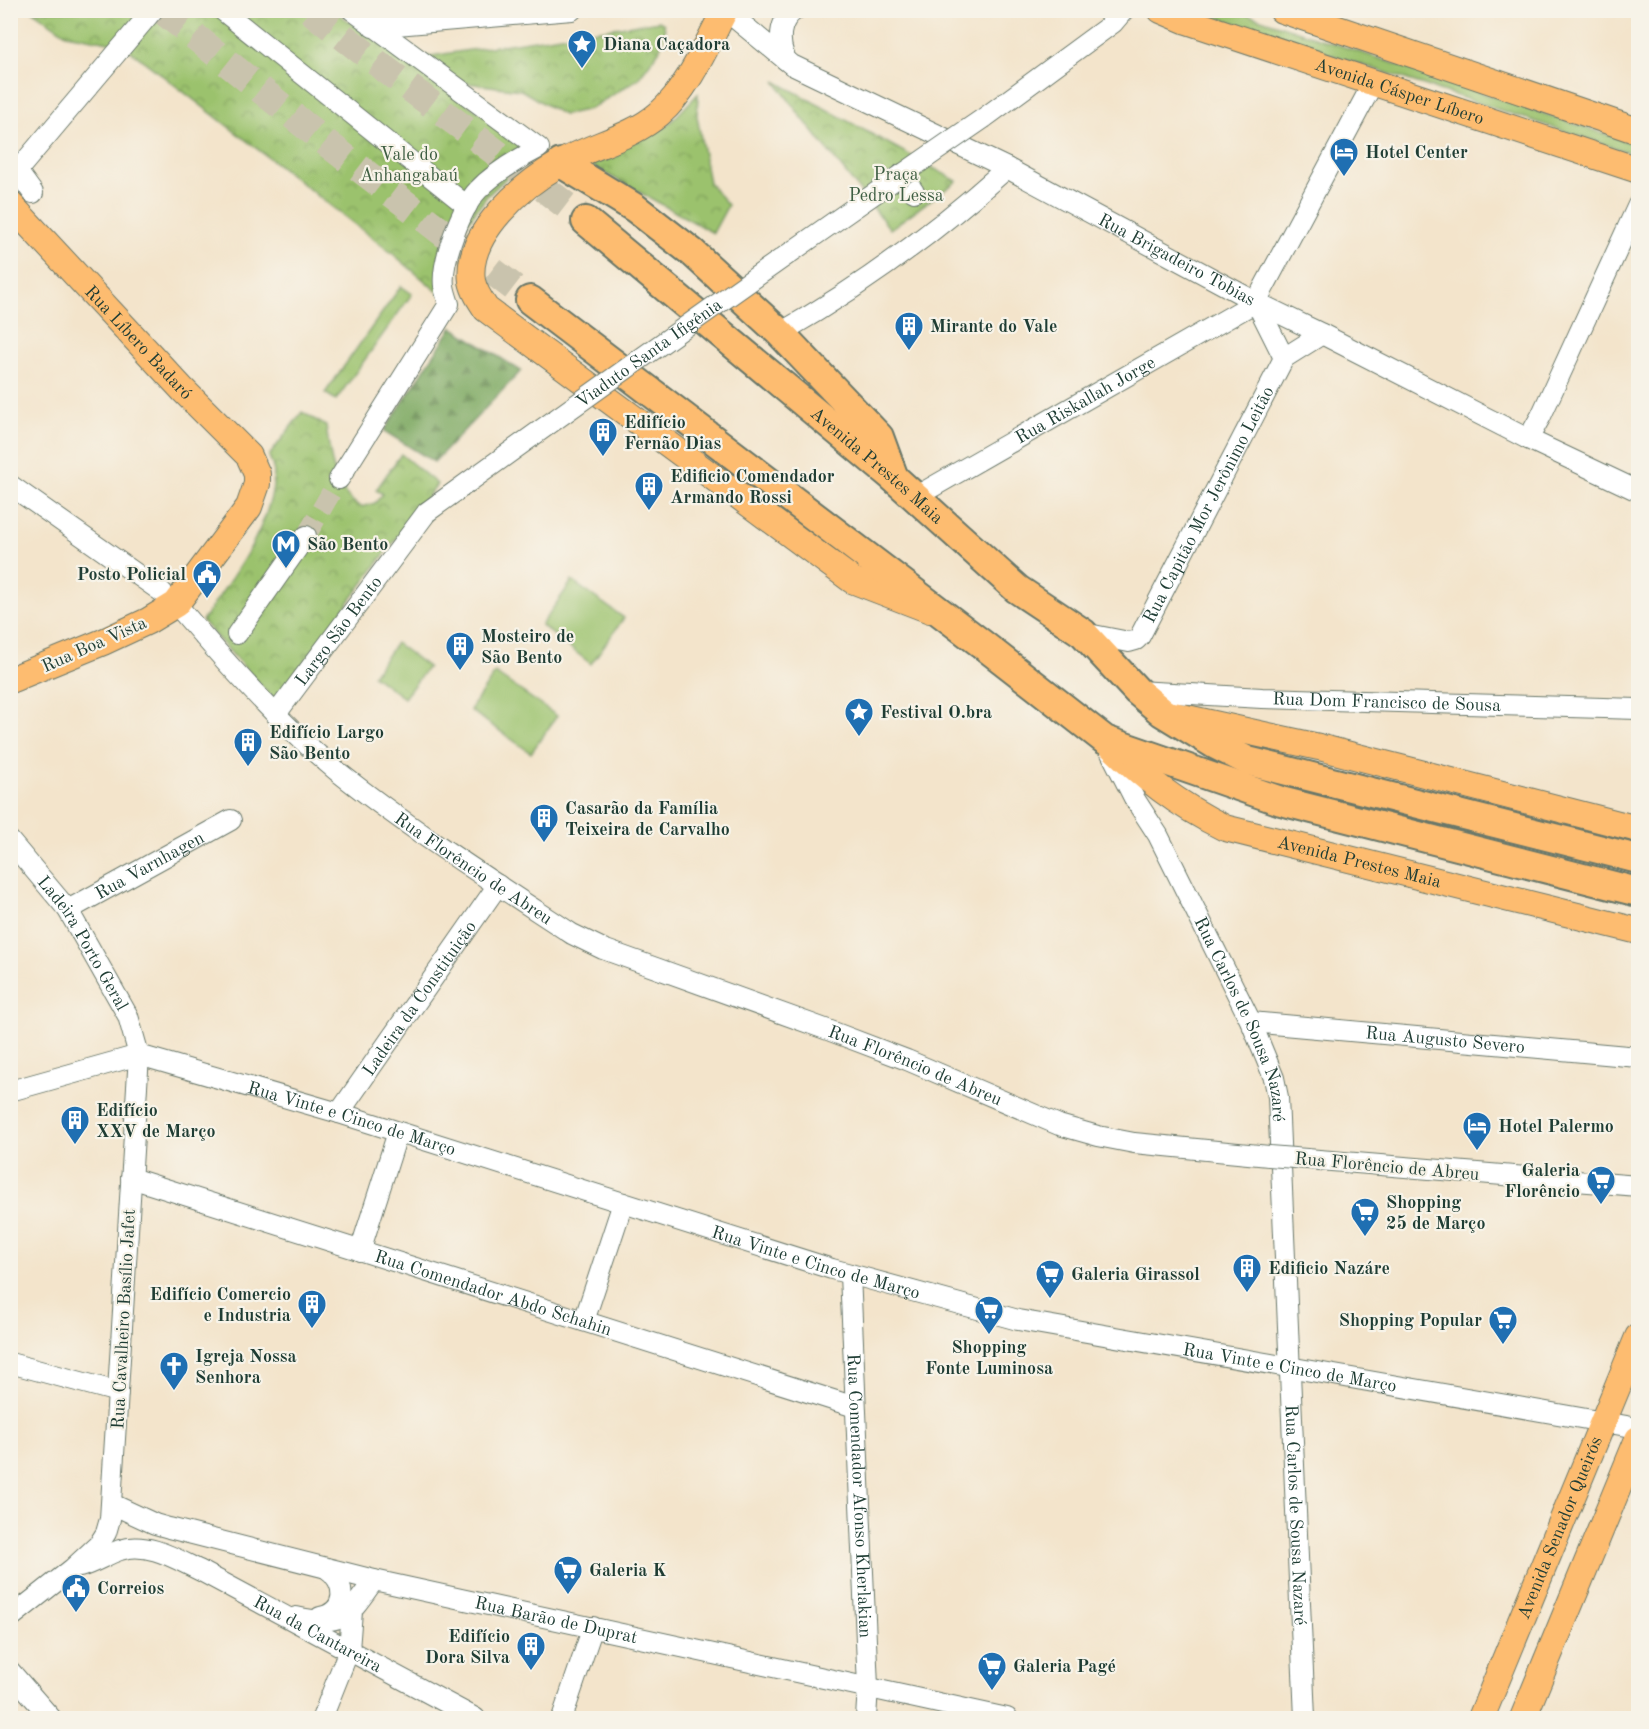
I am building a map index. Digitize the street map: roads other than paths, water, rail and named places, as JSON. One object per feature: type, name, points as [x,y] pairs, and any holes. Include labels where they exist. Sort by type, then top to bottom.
[{"type":"highway","points":[[550,155],[635,208],[685,246],[780,333],[879,437],[894,478]]},
{"type":"highway","name":"Avenida Prestes Maia","points":[[586,221],[894,478],[1017,588],[1083,633],[1137,691],[1162,712],[1215,745],[1248,761],[1638,859]]},
{"type":"highway","name":"Avenida Prestes Maia","points":[[530,300],[1105,740],[1281,801],[1638,892]]},
{"type":"main road","points":[[550,155],[631,132],[659,114],[684,86],[725,10]]},
{"type":"main road","name":"Avenida Cásper Líbero","points":[[1161,10],[1187,21],[1638,170]]},
{"type":"main road","points":[[1282,10],[1638,130]]},
{"type":"main road","name":"Avenida Prestes Maia","points":[[550,155],[489,225],[473,255],[472,282],[476,294],[486,309],[852,580],[939,613]]},
{"type":"main road","name":"Rua Líbero Badaró","points":[[22,198],[183,390],[249,456],[257,474],[257,484],[249,507],[169,598]]},
{"type":"main road","name":"Rua Boa Vista","points":[[10,680],[148,621],[169,598]]},
{"type":"main road","name":"Avenida Prestes Maia","points":[[1162,712],[1319,747],[1638,829]]},
{"type":"main road","name":"Avenida Prestes Maia","points":[[1105,740],[1145,778],[1193,813],[1225,828],[1638,931]]},
{"type":"main road","name":"Avenida Senador Queirós","points":[[1480,1719],[1638,1337]]},
{"type":"main road","name":"Avenida Senador Queirós","points":[[1522,1719],[1638,1439]]},
{"type":"street","points":[[22,198],[14,168],[153,10]]},
{"type":"street","points":[[222,10],[467,206]]},
{"type":"street","points":[[352,10],[550,155]]},
{"type":"street","points":[[373,27],[572,10]]},
{"type":"street","name":"Rua Brigadeiro Tobias","points":[[725,10],[792,65],[1007,168],[1256,302],[1528,439],[1638,490]]},
{"type":"street","points":[[786,60],[780,43],[781,36],[786,18],[795,10]]},
{"type":"street","name":"Viaduto Santa Ifigênia","points":[[404,542],[428,512],[984,118],[1113,23],[1124,10]]},
{"type":"street","points":[[1322,334],[1284,358],[1256,302],[1373,83]]},
{"type":"street","points":[[339,479],[449,304],[444,284],[449,250],[455,229],[467,206],[477,191],[522,158],[550,155]]},
{"type":"street","points":[[780,333],[860,283],[952,214],[1007,168]]},
{"type":"street","points":[[902,174],[914,192]]},
{"type":"street","points":[[1528,439],[1631,240],[1638,205]]},
{"type":"street","name":"Rua Riskallah Jorge","points":[[915,497],[1256,302]]},
{"type":"street","name":"Rua Capitão Mor Jerônimo Leitão","points":[[1083,633],[1129,642],[1140,636],[1284,358]]},
{"type":"street","points":[[10,485],[169,598],[276,714]]},
{"type":"street","points":[[237,634],[306,536]]},
{"type":"street","name":"Largo São Bento","points":[[276,714],[404,542]]},
{"type":"street","name":"Rua Dom Francisco de Sousa","points":[[1137,691],[1262,698],[1638,709]]},
{"type":"street","name":"Rua Florêncio de Abreu","points":[[276,714],[336,770],[392,812],[572,934],[603,949],[868,1045],[1059,1125],[1134,1143],[1307,1160],[1638,1186]]},
{"type":"street","name":"Rua Carlos de Sousa Nazaré","points":[[1105,740],[1134,798],[1158,835],[1251,1022],[1274,1078],[1278,1097],[1305,1719]]},
{"type":"street","name":"Rua Varnhagen","points":[[68,910],[231,820]]},
{"type":"street","name":"Ladeira Porto Geral","points":[[10,841],[68,910],[128,1016],[139,1055]]},
{"type":"street","name":"Ladeira da Constituição","points":[[339,1113],[498,885]]},
{"type":"street","name":"Rua Augusto Severo","points":[[1251,1022],[1638,1057]]},
{"type":"street","points":[[10,1091],[139,1055]]},
{"type":"street","name":"Rua Vinte e Cinco de Março","points":[[139,1055],[339,1113],[849,1274],[1018,1320],[1638,1428]]},
{"type":"street","name":"Rua Cavalheiro Basílio Jafet","points":[[10,1618],[72,1569],[99,1544],[110,1519],[139,1055]]},
{"type":"street","points":[[360,1251],[398,1132]]},
{"type":"street","name":"Rua Comendador Abdo Schahin","points":[[131,1178],[855,1407]]},
{"type":"street","points":[[584,1321],[623,1203]]},
{"type":"street","name":"Rua Comendador Afonso Kherlakian","points":[[849,1274],[868,1687],[866,1719]]},
{"type":"street","points":[[10,1363],[118,1392]]},
{"type":"street","name":"Rua Barão de Duprat","points":[[112,1504],[155,1524],[374,1580],[1007,1719]]},
{"type":"street","points":[[161,1553],[169,1528]]},
{"type":"street","points":[[201,1571],[204,1548],[215,1541]]},
{"type":"street","name":"Rua Cavalheiro Basílio Jafet","points":[[72,1569],[131,1548],[144,1548],[161,1553]]},
{"type":"street","name":"Rua da Cantareira","points":[[161,1553],[201,1571],[475,1719]]},
{"type":"street","points":[[305,1619],[331,1613],[337,1609],[341,1591],[339,1580],[336,1574],[326,1568]]},
{"type":"street","points":[[276,1611],[305,1619],[335,1620],[352,1611],[374,1580]]},
{"type":"street","points":[[322,1719],[349,1650],[352,1611]]},
{"type":"street","points":[[562,1719],[593,1627]]},
{"type":"street","points":[[10,1671],[51,1719]]},
{"type":"tunnel","points":[[162,10],[328,144],[530,300]]},
{"type":"tunnel","points":[[310,10],[586,221]]},
{"type":"tunnel","points":[[306,536],[339,479]]},
{"type":"place","name":"Diana Caçadora","points":[[582,70]]},
{"type":"place","name":"Hotel Center","points":[[1344,178]]},
{"type":"place","name":"Mirante do Vale","points":[[909,352]]},
{"type":"place","name":"Edifício Fernão Dias","points":[[603,458]]},
{"type":"place","name":"Edificio Comendador Armando Rossi","points":[[649,512]]},
{"type":"place","name":"São Bento","points":[[286,570]]},
{"type":"place","name":"Posto Policial","points":[[207,600]]},
{"type":"place","name":"Mosteiro de São Bento","points":[[460,672]]},
{"type":"place","name":"Festival O.bra","points":[[859,738]]},
{"type":"place","name":"Edifício Largo São Bento","points":[[248,768]]},
{"type":"place","name":"Casarão da Família Teixeira de Carvalho","points":[[544,844]]},
{"type":"place","name":"Edifício XXV de Março","points":[[75,1146]]},
{"type":"place","name":"Hotel Palermo","points":[[1477,1152]]},
{"type":"place","name":"Galeria Florêncio","points":[[1601,1206]]},
{"type":"place","name":"Shopping 25 de Março","points":[[1365,1238]]},
{"type":"place","name":"Edificio Nazáre","points":[[1247,1294]]},
{"type":"place","name":"Galeria Girassol","points":[[1050,1300]]},
{"type":"place","name":"Edifício Comercio e Industria","points":[[312,1330]]},
{"type":"place","name":"Shopping Fonte Luminosa","points":[[989,1336]]},
{"type":"place","name":"Shopping Popular","points":[[1503,1346]]},
{"type":"place","name":"Igreja Nossa Senhora","points":[[174,1392]]},
{"type":"place","name":"Galeria K","points":[[568,1596]]},
{"type":"place","name":"Correios","points":[[76,1614]]},
{"type":"place","name":"Edifício Dora Silva","points":[[531,1672]]},
{"type":"place","name":"Galeria Pagé","points":[[992,1692]]},
{"type":"park label","name":"Vale do Anhangabaú","points":[[409,164]]},
{"type":"park label","name":"Praça Pedro Lessa","points":[[896,184]]}]
